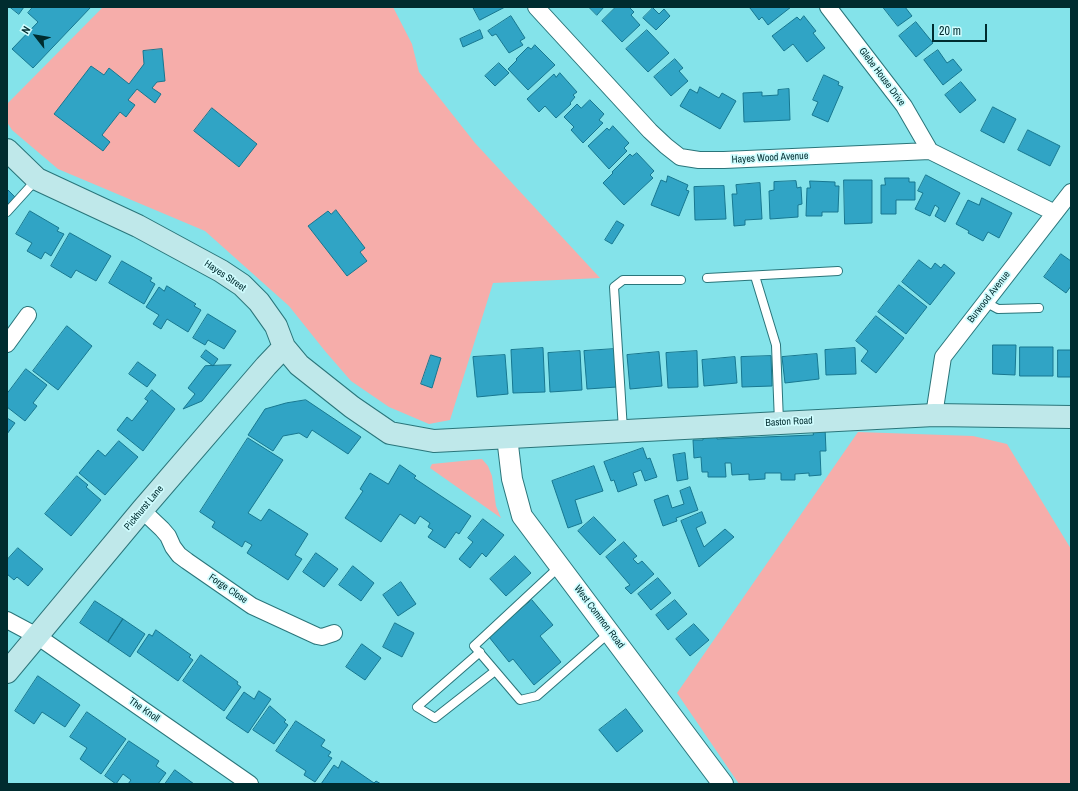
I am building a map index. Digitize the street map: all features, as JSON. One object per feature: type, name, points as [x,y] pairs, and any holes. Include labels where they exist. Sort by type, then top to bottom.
[{"type":"main road","name":"Hayes Street","points":[[7,150],[37,180],[138,226],[242,285],[259,302],[276,326],[284,347],[299,365],[352,407],[390,433],[434,441],[507,437]]},
{"type":"main road","name":"Pickhurst Lane","points":[[7,672],[142,510],[284,347]]},
{"type":"main road","name":"Baston Road","points":[[507,437],[934,414],[1071,417]]},
{"type":"street","name":"Hayes Wood Avenue","points":[[536,7],[650,131],[680,157],[700,160],[724,160],[930,151],[1055,213]]},
{"type":"street","name":"Glebe House Drive","points":[[828,7],[904,106],[930,151]]},
{"type":"street","name":"Burwood Avenue","points":[[934,414],[943,357],[1071,192]]},
{"type":"street","points":[[7,344],[28,315]]},
{"type":"street","name":"West Common Road","points":[[507,437],[512,480],[522,516],[723,784]]},
{"type":"street","name":"Forge Close","points":[[142,510],[162,529],[179,554],[252,606],[317,636],[322,637],[334,633]]},
{"type":"street","name":"The Knoll","points":[[7,620],[37,636],[250,784]]},
{"type":"lane","points":[[7,212],[37,180]]},
{"type":"lane","points":[[707,278],[838,271]]},
{"type":"lane","points":[[755,276],[776,345],[779,422]]},
{"type":"lane","points":[[623,430],[614,287],[622,280],[681,280]]},
{"type":"lane","points":[[985,302],[998,309],[1039,308]]},
{"type":"lane","points":[[560,566],[474,646],[520,700],[537,696],[610,632]]},
{"type":"lane","points":[[480,652],[417,707],[435,718],[495,671]]},
{"type":"shaded area","points":[[103,7],[393,7],[412,44],[419,72],[475,143],[600,278],[493,283],[450,420],[429,424],[389,407],[351,381],[289,306],[205,231],[58,169],[12,130],[7,122],[7,104]]},
{"type":"shaded area","points":[[858,432],[973,436],[1007,444],[1071,549],[1071,784],[739,784],[677,693]]},
{"type":"shaded area","points":[[482,459],[488,466],[492,476],[496,506],[501,518],[430,468],[432,464]]},
{"type":"building","points":[[10,7],[24,7],[19,14]]},
{"type":"building","points":[[33,7],[91,7],[33,68],[12,49],[38,22],[28,13]]},
{"type":"building","points":[[473,7],[505,7],[480,20]]},
{"type":"building","points":[[589,7],[604,7],[597,15]]},
{"type":"building","points":[[616,7],[629,7],[634,12],[631,15],[640,25],[622,42],[602,21]]},
{"type":"building","points":[[791,7],[768,25],[762,17],[759,20],[750,8]]},
{"type":"building","points":[[883,7],[905,7],[912,16],[898,26]]},
{"type":"building","points":[[653,8],[659,14],[664,9],[670,16],[656,30],[643,18]]},
{"type":"building","points":[[511,16],[525,38],[520,41],[523,45],[509,53],[496,34],[492,36],[488,31]]},
{"type":"building","points":[[804,16],[816,31],[813,33],[825,48],[807,62],[793,44],[784,51],[772,36],[797,17],[800,20]]},
{"type":"building","points":[[916,22],[933,43],[916,57],[899,36]]},
{"type":"building","points":[[480,30],[483,38],[463,47],[460,39]]},
{"type":"building","points":[[647,30],[669,53],[648,72],[626,49]]},
{"type":"building","points":[[535,45],[555,65],[528,90],[508,69],[528,47],[531,49]]},
{"type":"building","points":[[162,49],[165,81],[157,82],[152,88],[161,94],[155,103],[137,89],[128,100],[135,105],[126,117],[120,112],[102,135],[110,142],[103,151],[54,114],[91,66],[104,75],[109,68],[129,84],[144,64],[143,51]]},
{"type":"building","points":[[938,50],[947,63],[953,59],[962,70],[943,85],[924,60]]},
{"type":"building","points":[[675,59],[683,68],[679,71],[688,81],[671,96],[654,77]]},
{"type":"building","points":[[499,63],[509,73],[495,86],[485,76]]},
{"type":"building","points":[[560,73],[577,92],[573,95],[575,97],[570,103],[571,104],[556,118],[545,106],[539,112],[527,99],[554,74],[556,77]]},
{"type":"building","points":[[824,75],[839,82],[838,85],[843,87],[828,122],[812,115],[818,102],[813,100]]},
{"type":"building","points":[[961,82],[976,100],[960,113],[945,95]]},
{"type":"building","points":[[700,87],[719,98],[722,93],[736,101],[720,129],[680,106],[690,89],[697,93]]},
{"type":"building","points":[[789,89],[790,120],[744,122],[743,93],[762,92],[762,96],[778,95],[778,90]]},
{"type":"building","points":[[590,100],[604,114],[599,120],[603,123],[583,143],[571,130],[574,127],[564,117],[577,104],[581,108]]},
{"type":"building","points":[[993,107],[1016,119],[1004,143],[981,131]]},
{"type":"building","points":[[212,108],[257,144],[239,167],[194,131]]},
{"type":"building","points":[[613,126],[629,143],[624,148],[627,151],[609,169],[588,146],[607,128],[609,130]]},
{"type":"building","points":[[1028,130],[1060,146],[1050,166],[1018,150]]},
{"type":"building","points":[[637,153],[654,171],[650,175],[653,178],[624,205],[603,183],[630,154],[632,156]]},
{"type":"building","points":[[926,175],[960,193],[945,222],[935,216],[939,208],[935,205],[930,216],[915,209],[923,193],[918,191]]},
{"type":"building","points":[[668,176],[688,185],[686,190],[689,191],[679,216],[651,205],[661,180],[666,182]]},
{"type":"building","points":[[885,178],[909,178],[909,182],[915,182],[915,200],[896,200],[896,214],[881,214],[881,185],[885,185]]},
{"type":"building","points":[[844,180],[872,180],[872,223],[845,224]]},
{"type":"building","points":[[796,181],[797,188],[801,187],[802,204],[798,205],[798,217],[770,219],[769,191],[774,190],[774,182]]},
{"type":"building","points":[[810,181],[835,182],[835,186],[839,186],[838,212],[822,212],[822,216],[806,216],[807,188],[810,188]]},
{"type":"building","points":[[760,183],[762,219],[745,220],[745,225],[734,226],[732,194],[737,194],[736,185]]},
{"type":"building","points":[[724,186],[726,219],[695,220],[694,187]]},
{"type":"building","points":[[7,189],[15,197],[7,205]]},
{"type":"building","points":[[982,198],[1012,213],[999,238],[988,232],[983,241],[968,233],[969,231],[956,224],[968,200],[979,205]]},
{"type":"building","points":[[336,210],[365,248],[360,252],[367,261],[347,276],[308,226],[328,211],[331,214]]},
{"type":"building","points":[[30,211],[59,228],[57,231],[64,234],[51,256],[45,252],[41,259],[27,251],[32,243],[16,234]]},
{"type":"building","points":[[617,221],[624,225],[612,244],[605,240]]},
{"type":"building","points":[[70,233],[111,256],[96,281],[76,270],[71,278],[51,266]]},
{"type":"building","points":[[1061,254],[1071,261],[1071,286],[1066,293],[1044,277]]},
{"type":"building","points":[[919,260],[931,269],[935,263],[941,268],[944,264],[955,273],[930,305],[902,282]]},
{"type":"building","points":[[122,261],[152,278],[150,281],[155,284],[144,304],[109,283]]},
{"type":"building","points":[[899,285],[927,307],[906,334],[878,312]]},
{"type":"building","points":[[167,286],[196,304],[194,306],[201,310],[188,332],[167,319],[161,329],[153,324],[159,315],[146,307],[159,287],[164,291]]},
{"type":"building","points":[[208,314],[236,331],[224,349],[208,340],[205,345],[193,338]]},
{"type":"building","points":[[876,316],[904,338],[876,373],[861,361],[868,351],[856,341]]},
{"type":"building","points":[[67,326],[92,346],[58,390],[33,371]]},
{"type":"building","points":[[993,345],[1016,345],[1015,375],[993,374]]},
{"type":"building","points":[[1020,347],[1053,347],[1053,376],[1020,376]]},
{"type":"building","points":[[543,348],[545,392],[513,393],[511,350]]},
{"type":"building","points":[[855,348],[856,374],[826,375],[825,350]]},
{"type":"building","points":[[615,349],[617,387],[587,389],[584,351]]},
{"type":"building","points":[[206,350],[218,359],[213,366],[201,357]]},
{"type":"building","points":[[1058,350],[1071,350],[1071,377],[1058,377]]},
{"type":"building","points":[[580,351],[582,390],[550,392],[548,353]]},
{"type":"building","points":[[697,351],[698,387],[668,388],[666,353]]},
{"type":"building","points":[[659,352],[662,386],[630,389],[627,355]]},
{"type":"building","points":[[817,354],[819,379],[785,383],[782,357]]},
{"type":"building","points":[[431,355],[441,358],[432,388],[421,384]]},
{"type":"building","points":[[505,355],[508,394],[477,397],[473,357]]},
{"type":"building","points":[[771,356],[772,386],[742,387],[741,357]]},
{"type":"building","points":[[735,357],[737,383],[704,386],[702,360]]},
{"type":"building","points":[[138,362],[156,375],[147,387],[129,374]]},
{"type":"building","points":[[231,365],[202,401],[183,409],[195,394],[188,388],[205,366]]},
{"type":"building","points":[[26,369],[47,385],[33,403],[37,406],[25,421],[7,407],[7,394]]},
{"type":"building","points":[[152,390],[175,409],[143,451],[117,430],[127,417],[132,421],[148,401],[145,399]]},
{"type":"building","points":[[306,400],[361,437],[348,454],[312,430],[307,438],[299,433],[283,436],[273,451],[248,435],[265,409],[286,403]]},
{"type":"building","points":[[7,418],[15,423],[7,434]]},
{"type":"building","points":[[813,428],[825,428],[826,451],[820,451],[821,475],[809,476],[809,473],[795,474],[795,480],[781,480],[781,473],[765,473],[765,479],[749,480],[749,474],[732,475],[731,463],[725,463],[726,477],[708,477],[708,472],[702,472],[701,457],[694,458],[693,440],[703,440],[703,435],[717,434],[717,439],[813,435]]},
{"type":"building","points":[[248,438],[283,460],[248,513],[261,521],[269,509],[308,534],[295,555],[302,559],[288,580],[247,553],[252,545],[245,541],[242,547],[212,527],[215,522],[200,512]]},
{"type":"building","points":[[119,441],[138,457],[105,495],[79,473],[98,450],[105,456]]},
{"type":"building","points":[[643,448],[647,459],[650,458],[657,477],[645,481],[641,470],[633,473],[637,485],[618,492],[614,480],[611,481],[604,462]]},
{"type":"building","points":[[685,453],[688,479],[677,481],[673,455]]},
{"type":"building","points":[[400,465],[416,476],[414,478],[471,516],[459,534],[456,532],[445,548],[428,537],[433,530],[428,527],[430,523],[420,516],[415,524],[400,514],[381,542],[345,518],[363,491],[360,489],[370,473],[388,484]]},
{"type":"building","points":[[594,466],[603,491],[575,500],[582,523],[568,528],[552,481]]},
{"type":"building","points":[[77,476],[88,485],[86,487],[101,500],[71,536],[45,514]]},
{"type":"building","points":[[690,487],[698,510],[676,518],[677,521],[663,526],[654,500],[668,495],[672,508],[684,504],[680,491]]},
{"type":"building","points":[[702,512],[706,523],[696,528],[704,547],[725,529],[734,537],[699,567],[681,521]]},
{"type":"building","points":[[594,517],[616,540],[600,555],[578,531]]},
{"type":"building","points":[[483,519],[504,535],[486,557],[482,553],[470,568],[459,559],[473,542],[468,538]]},
{"type":"building","points":[[624,542],[637,556],[633,559],[638,564],[642,561],[654,574],[631,594],[625,588],[630,585],[606,557]]},
{"type":"building","points":[[18,548],[43,569],[28,586],[17,577],[14,580],[7,574],[7,560]]},
{"type":"building","points":[[316,553],[338,569],[324,587],[303,572]]},
{"type":"building","points":[[515,556],[531,573],[506,596],[490,579]]},
{"type":"building","points":[[353,566],[374,583],[361,601],[339,585]]},
{"type":"building","points":[[658,578],[671,593],[651,610],[638,594]]},
{"type":"building","points":[[401,582],[416,604],[398,616],[383,595]]},
{"type":"building","points":[[532,600],[553,625],[540,636],[561,662],[534,685],[513,659],[509,662],[489,637]]},
{"type":"building","points":[[675,600],[687,614],[668,630],[656,615]]},
{"type":"building","points":[[95,601],[123,619],[108,642],[80,623]]},
{"type":"building","points":[[123,619],[145,634],[130,657],[108,642]]},
{"type":"building","points":[[395,623],[414,633],[402,657],[383,647]]},
{"type":"building","points":[[694,624],[709,640],[690,656],[676,639]]},
{"type":"building","points":[[156,630],[191,655],[189,657],[193,660],[178,681],[137,652],[149,634],[152,636]]},
{"type":"building","points":[[362,644],[381,658],[365,680],[346,667]]},
{"type":"building","points":[[201,655],[238,682],[237,684],[241,687],[224,711],[183,681]]},
{"type":"building","points":[[38,676],[80,705],[65,727],[42,712],[34,724],[15,711]]},
{"type":"building","points":[[259,691],[271,699],[248,733],[226,718],[244,692],[254,699]]},
{"type":"building","points":[[270,706],[286,720],[284,722],[288,725],[274,744],[253,730]]},
{"type":"building","points":[[626,709],[643,731],[617,752],[599,730]]},
{"type":"building","points":[[87,712],[126,739],[101,774],[80,759],[87,748],[70,737]]},
{"type":"building","points":[[296,721],[325,740],[321,746],[331,752],[328,756],[332,758],[315,782],[304,775],[306,771],[276,751]]},
{"type":"building","points":[[129,741],[159,761],[156,766],[166,773],[158,784],[128,784],[131,780],[123,774],[116,784],[105,776]]},
{"type":"building","points":[[342,761],[374,783],[376,781],[381,784],[321,784],[334,765],[338,768]]},
{"type":"building","points":[[175,770],[194,784],[165,784]]}]
